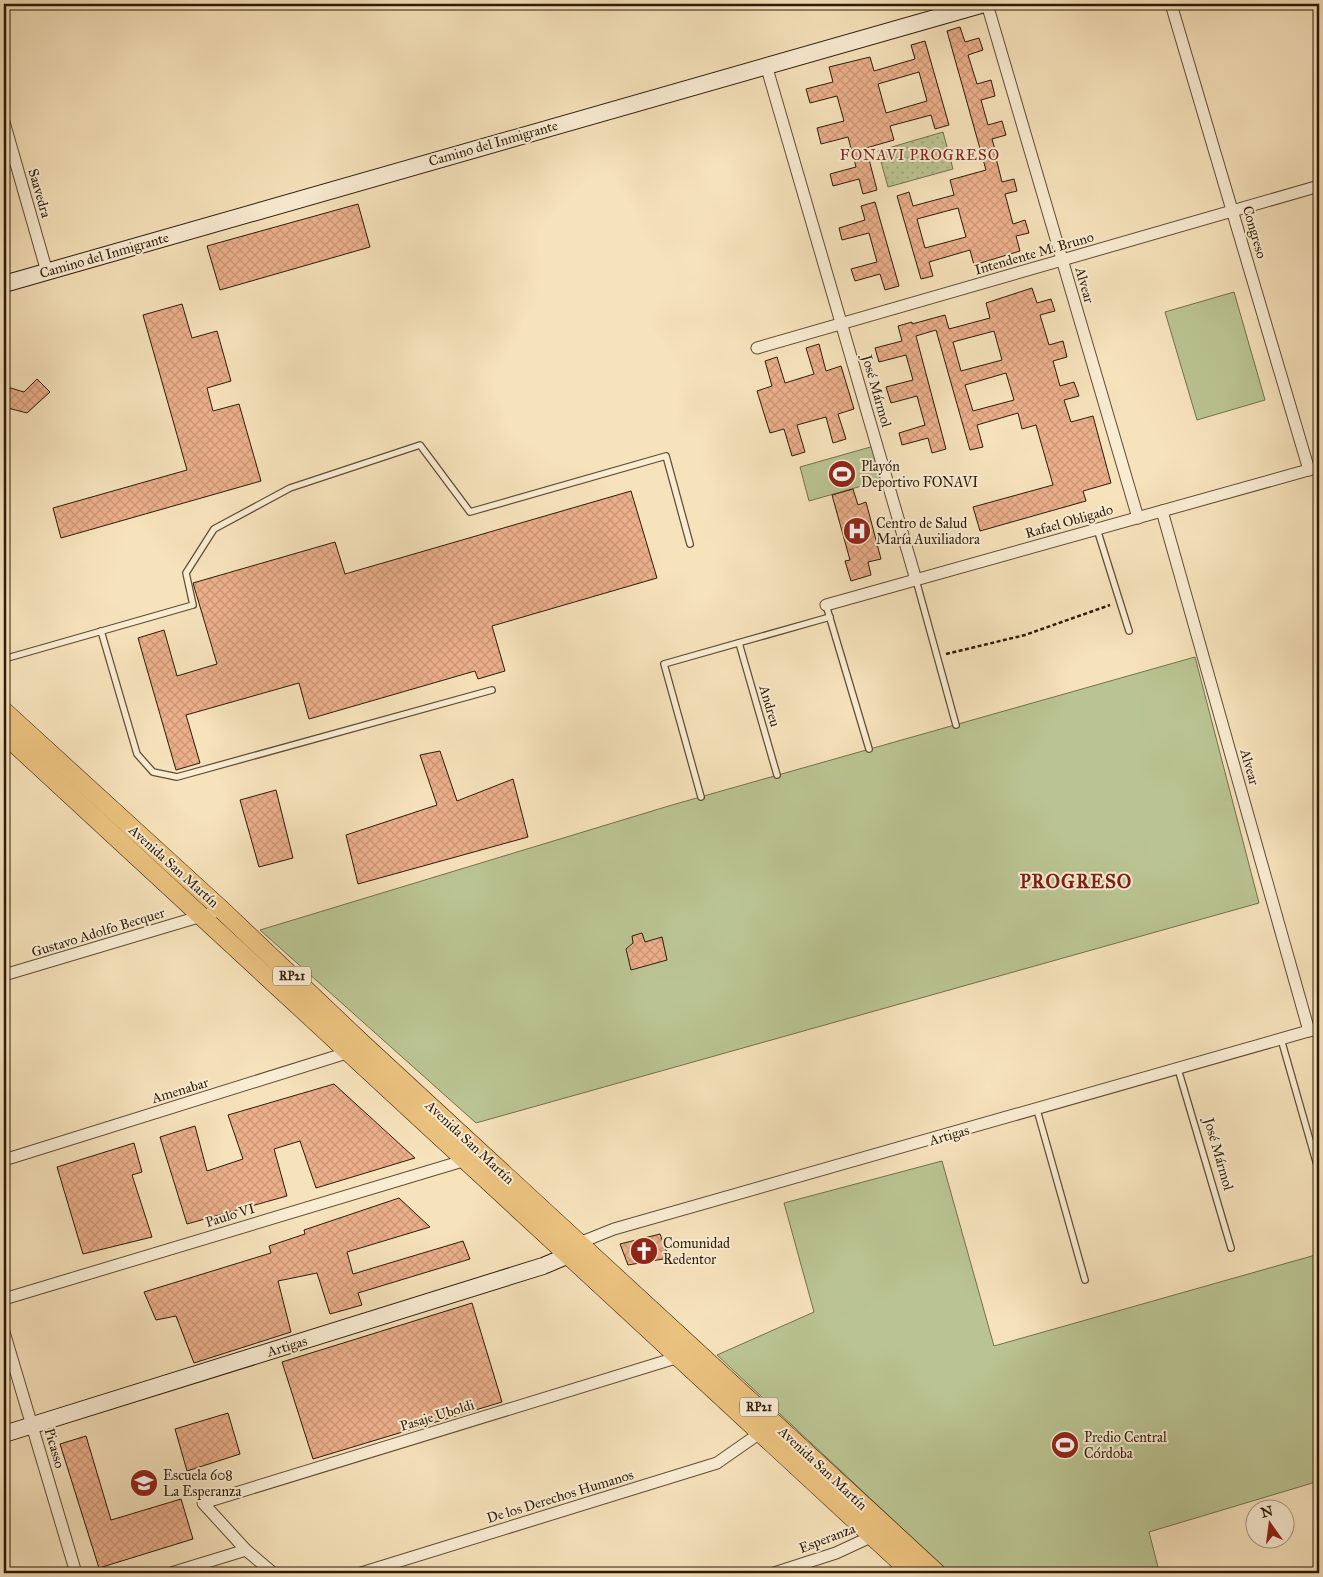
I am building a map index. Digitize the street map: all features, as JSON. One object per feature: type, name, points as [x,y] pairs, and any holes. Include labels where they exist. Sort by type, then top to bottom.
[{"type":"main road","name":"Camino del Inmigrante","points":[[4,284],[985,4]]},
{"type":"main road","name":"Avenida San Martín","points":[[4,711],[212,913],[356,1048],[574,1249],[937,1573]]},
{"type":"main road","name":"Avenida San Martín","points":[[4,734],[212,913]]},
{"type":"main road","name":"Avenida San Martín","points":[[356,1048],[466,1160],[574,1249],[679,1357],[912,1573]]},
{"type":"main road","name":"Artigas","points":[[4,1434],[543,1266],[574,1249]]},
{"type":"street","name":"Alvear","points":[[985,4],[1138,518]]},
{"type":"street","name":"Congreso","points":[[1172,4],[1233,211],[1314,468]]},
{"type":"street","name":"José Mármol","points":[[766,65],[916,580]]},
{"type":"street","name":"Saavedra","points":[[4,122],[47,272]]},
{"type":"street","name":"Intendente M. Bruno","points":[[757,348],[1319,186]]},
{"type":"street","name":"Rafael Obligado","points":[[826,605],[1314,468]]},
{"type":"street","name":"Alvear","points":[[1162,511],[1314,1029]]},
{"type":"street","name":"Gustavo Adolfo Becquer","points":[[4,975],[212,913]]},
{"type":"street","name":"Artigas","points":[[574,1249],[614,1229],[1036,1110],[1314,1029]]},
{"type":"street","name":"Amenabar","points":[[4,1160],[356,1048]]},
{"type":"street","name":"Paulo VI","points":[[4,1299],[466,1160]]},
{"type":"street","name":"Picasso","points":[[4,1332],[76,1573]]},
{"type":"street","name":"Pasaje Uboldi","points":[[246,1550],[203,1503],[679,1357]]},
{"type":"street","name":"De los Derechos Humanos","points":[[361,1573],[717,1463],[760,1433]]},
{"type":"street","name":"Esperanza","points":[[774,1573],[836,1553],[888,1528]]},
{"type":"street","points":[[171,1573],[246,1550],[273,1573]]},
{"type":"lane","points":[[4,658],[193,605],[186,572],[214,529],[290,488],[420,445],[470,512],[666,456],[690,544]]},
{"type":"lane","points":[[1097,529],[1129,630]]},
{"type":"lane","name":"José Mármol","points":[[916,580],[956,725]]},
{"type":"lane","points":[[826,605],[869,750]]},
{"type":"lane","points":[[701,797],[664,664],[830,617]]},
{"type":"lane","points":[[101,631],[136,754],[153,772],[177,778],[492,690]]},
{"type":"lane","name":"Andreu","points":[[739,643],[777,775]]},
{"type":"lane","points":[[1282,1039],[1319,1172]]},
{"type":"lane","name":"José Mármol","points":[[1178,1069],[1231,1248]]},
{"type":"lane","points":[[1036,1110],[1085,1280]]},
{"type":"path","points":[[937,656],[1025,635],[1120,602]]},
{"type":"green space","points":[[943,132],[953,169],[888,187],[878,151]]},
{"type":"green space","points":[[1234,292],[1265,400],[1197,420],[1165,312]]},
{"type":"green space","name":"Playón Deportivo FONAVI","points":[[874,446],[883,480],[809,501],[800,467]]},
{"type":"green space","points":[[1195,657],[1259,903],[476,1123],[260,930],[672,805]]},
{"type":"green space","name":"Predio Central Córdoba","points":[[942,1161],[994,1346],[1319,1254],[1319,1481],[1256,1500],[1246,1500],[1246,1503],[1149,1532],[1158,1567],[1136,1573],[950,1573],[717,1355],[814,1312],[784,1203]]},
{"type":"building","points":[[960,27],[965,42],[979,38],[983,50],[968,55],[977,84],[991,80],[995,96],[981,100],[988,125],[1002,121],[1006,135],[992,139],[995,154],[1002,182],[1014,179],[1017,191],[1005,194],[1013,224],[1025,220],[1029,233],[1016,236],[1020,251],[974,265],[970,250],[929,262],[933,276],[921,279],[897,196],[909,192],[913,206],[954,195],[950,180],[986,170],[947,31]],"holes":[[[958,208],[966,237],[925,248],[917,219]]]},
{"type":"building","points":[[925,41],[949,125],[935,129],[931,115],[890,126],[894,140],[866,148],[877,190],[863,194],[859,179],[833,186],[830,174],[856,167],[848,137],[821,144],[817,128],[844,121],[837,96],[810,103],[806,89],[833,82],[829,67],[870,57],[874,71],[915,59],[911,45]],"holes":[[[919,72],[927,101],[886,113],[878,84]]]},
{"type":"building","points":[[875,202],[899,286],[885,290],[880,274],[855,281],[851,269],[877,262],[869,233],[842,240],[839,228],[865,220],[861,206]]},
{"type":"building","points":[[358,204],[370,247],[220,290],[207,246]]},
{"type":"building","points":[[1032,288],[1037,303],[1051,299],[1055,311],[1040,315],[1049,345],[1063,341],[1067,357],[1053,361],[1060,386],[1074,382],[1079,396],[1064,400],[1071,422],[1093,416],[1111,483],[1083,491],[1086,501],[980,531],[973,507],[1053,485],[1036,425],[1022,429],[1018,413],[977,425],[983,447],[970,450],[936,330],[916,336],[946,449],[932,453],[928,438],[902,445],[899,433],[925,425],[917,396],[891,403],[886,387],[913,380],[906,355],[879,362],[875,348],[902,341],[898,326],[912,322],[912,324],[945,315],[949,329],[990,318],[986,303]],"holes":[[[994,331],[1002,360],[961,371],[953,342]],[[1006,373],[1014,400],[973,411],[965,385]]]},
{"type":"building","points":[[182,304],[192,338],[217,331],[231,381],[207,388],[213,411],[239,404],[261,481],[61,538],[53,508],[187,470],[143,315]]},
{"type":"building","points":[[819,344],[826,371],[841,366],[854,409],[838,414],[846,439],[833,443],[826,417],[797,425],[805,452],[792,456],[784,429],[770,433],[757,391],[772,386],[765,361],[777,357],[785,383],[814,374],[806,348]]},
{"type":"building","points":[[37,379],[50,392],[27,413],[4,407],[4,386],[24,392]]},
{"type":"building","points":[[853,489],[858,505],[866,502],[881,559],[868,562],[871,575],[851,581],[845,561],[850,560],[832,495]]},
{"type":"building","points":[[631,491],[657,578],[492,626],[505,671],[478,679],[475,671],[309,719],[299,683],[186,715],[200,763],[176,770],[138,638],[164,630],[177,676],[217,664],[193,583],[335,542],[345,574]]},
{"type":"building","points":[[440,751],[457,801],[513,779],[528,837],[358,884],[346,835],[437,805],[420,755]]},
{"type":"building","points":[[276,790],[293,858],[259,867],[240,800]]},
{"type":"building","points":[[642,933],[645,942],[662,937],[667,960],[631,970],[626,949],[633,943],[632,936]]},
{"type":"building","points":[[334,1084],[415,1158],[316,1188],[300,1141],[274,1149],[287,1196],[187,1224],[160,1137],[195,1126],[207,1171],[243,1159],[228,1115]]},
{"type":"building","points":[[134,1143],[142,1172],[132,1175],[152,1237],[83,1254],[57,1167]]},
{"type":"building","points":[[399,1198],[430,1227],[347,1252],[353,1274],[463,1241],[470,1259],[358,1293],[362,1305],[330,1314],[317,1273],[278,1281],[291,1332],[194,1363],[176,1316],[156,1320],[144,1292],[271,1253],[269,1246],[305,1234],[304,1230]]},
{"type":"building","name":"Comunidad Redentor","points":[[660,1234],[669,1258],[628,1265],[620,1244]]},
{"type":"building","points":[[472,1303],[502,1402],[313,1459],[282,1362]]},
{"type":"building","points":[[228,1413],[240,1454],[187,1471],[175,1429]]},
{"type":"building","points":[[86,1436],[111,1520],[181,1499],[193,1539],[99,1568],[60,1444]]},
{"type":"place","name":"Playón Deportivo FONAVI","points":[[842,474]]},
{"type":"place","name":"Centro de Salud María Auxiliadora","points":[[857,531]]},
{"type":"place","name":"Comunidad Redentor","points":[[644,1251]]},
{"type":"place","name":"Predio Central Córdoba","points":[[1065,1445]]},
{"type":"place","name":"Escuela 608 La Esperanza","points":[[144,1483]]},
{"type":"district","name":"FONAVI PROGRESO","points":[[920,155]]},
{"type":"district","name":"PROGRESO","points":[[1076,881]]}]
